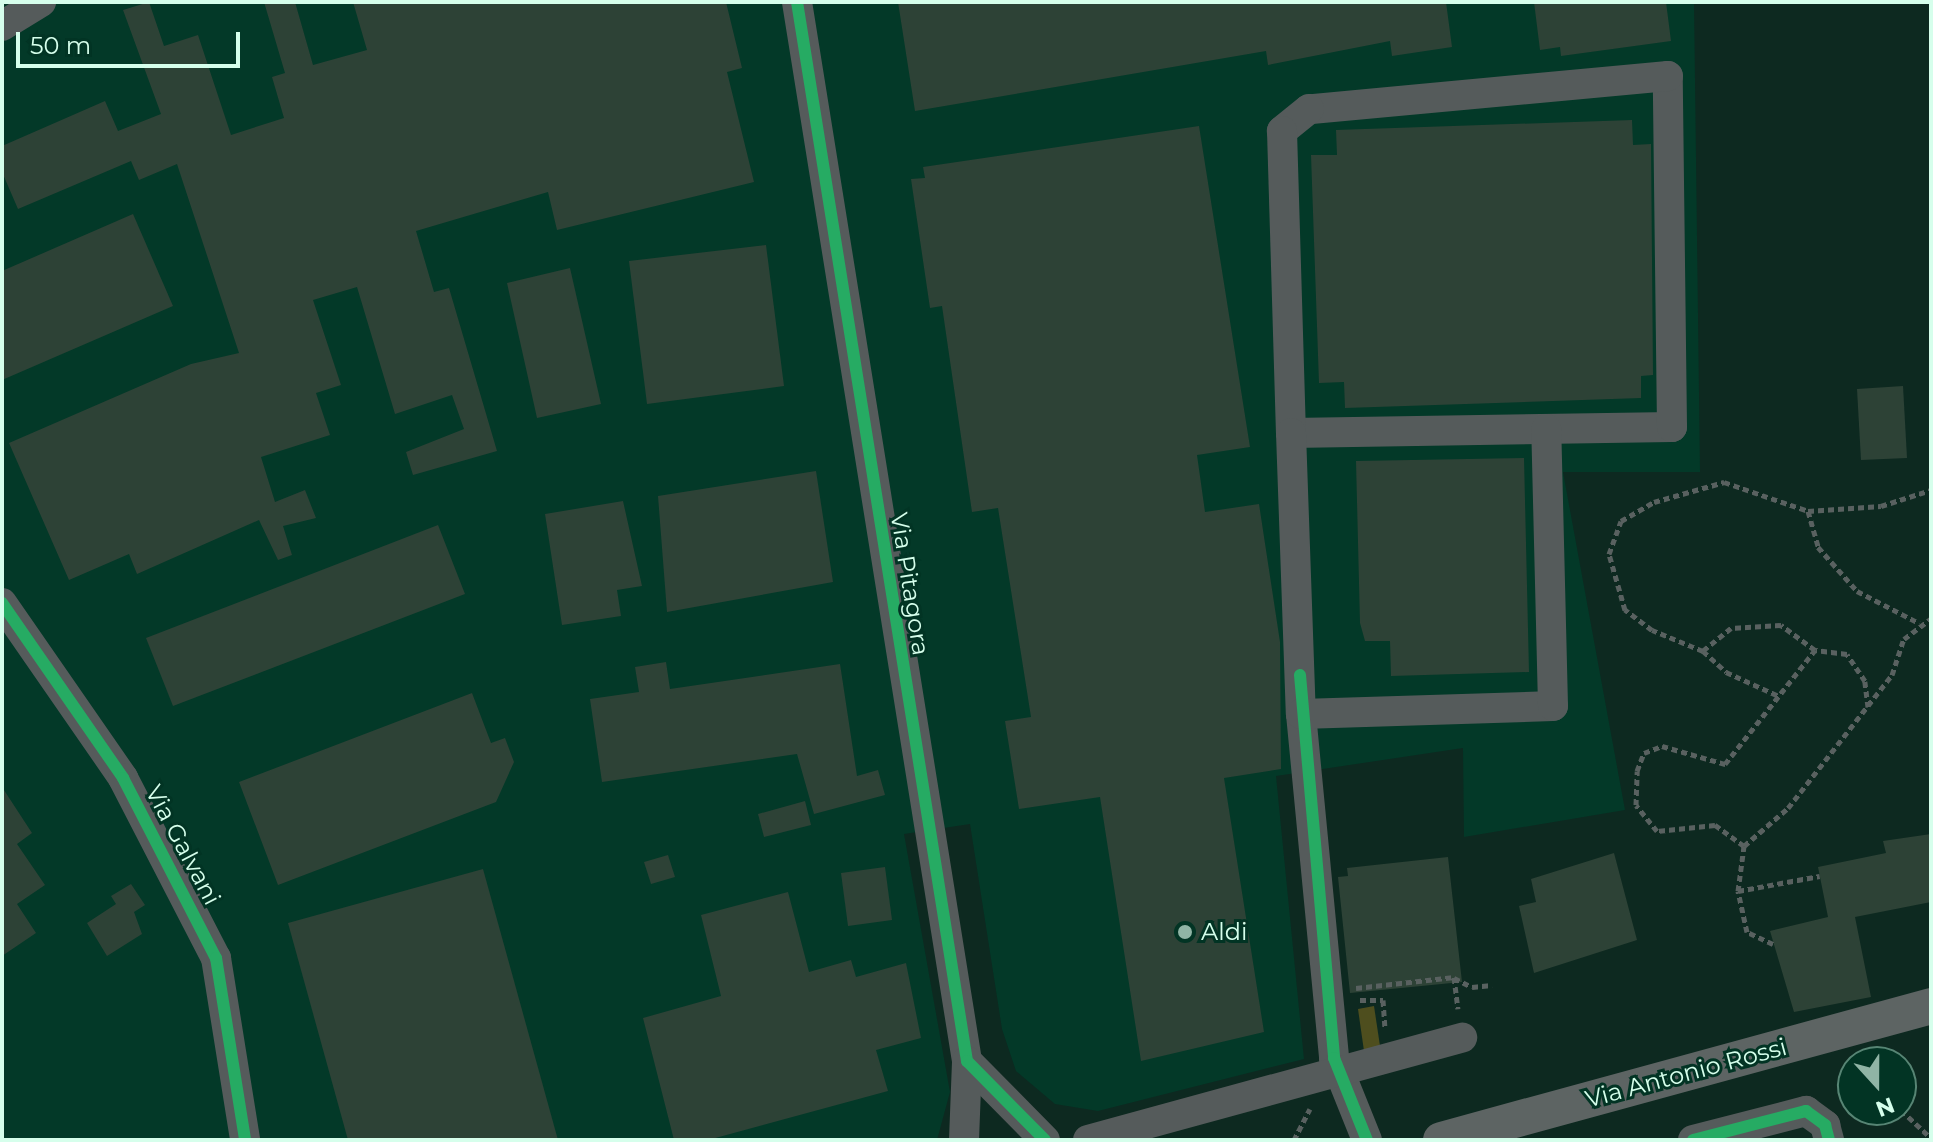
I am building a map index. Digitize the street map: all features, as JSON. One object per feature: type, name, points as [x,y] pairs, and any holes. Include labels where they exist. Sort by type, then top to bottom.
[{"type":"main road","name":"Via Antonio Rossi","points":[[1457,1138],[1521,1128],[1931,1006]]},
{"type":"street","points":[[2,26],[41,2]]},
{"type":"street","name":"Via Pitagora","points":[[797,2],[967,1061],[965,1138]]},
{"type":"street","points":[[1291,433],[1672,427],[1668,76],[1297,114],[1282,131],[1291,433],[1301,714],[1337,1073],[1367,1140]]},
{"type":"street","points":[[1301,714],[1553,706],[1546,429]]},
{"type":"street","name":"Via Galvani","points":[[2,603],[123,778],[216,958],[245,1140]]},
{"type":"street","points":[[1088,1140],[1462,1038]]},
{"type":"street","points":[[967,1061],[1017,1119],[1045,1140]]},
{"type":"street","points":[[1693,1140],[1806,1111],[1825,1125],[1829,1140]]},
{"type":"street","points":[[965,1138],[1017,1119]]},
{"type":"path","points":[[1779,696],[1726,672],[1703,651],[1688,649],[1625,610],[1609,554],[1621,521],[1654,502],[1724,482],[1808,511],[1881,506],[1931,490]]},
{"type":"path","points":[[1808,511],[1818,547],[1857,591],[1919,623]]},
{"type":"path","points":[[1773,944],[1747,932],[1738,891],[1744,846],[1788,808],[1868,707],[1919,623],[1931,619]]},
{"type":"path","points":[[1703,651],[1731,628],[1756,624],[1781,625],[1815,650],[1847,654],[1860,668],[1868,707]]},
{"type":"path","points":[[1744,846],[1715,825],[1657,831],[1636,805],[1637,771],[1644,753],[1662,746],[1725,764],[1815,650]]},
{"type":"path","points":[[1738,891],[1820,876]]},
{"type":"path","points":[[1454,977],[1462,1038]]},
{"type":"path","points":[[1392,1059],[1383,1000],[1360,1003],[1355,988],[1454,977],[1472,987],[1492,985]]},
{"type":"shaded area","points":[[2,2],[1694,2],[1700,472],[1563,472],[1625,810],[1464,837],[1463,748],[1276,776],[1304,1059],[1098,1111],[1055,1104],[1016,1071],[1002,1029],[970,824],[904,834],[950,1092],[937,1140],[2,1140]]},
{"type":"shaded area","points":[[1374,1006],[1380,1046],[1364,1051],[1358,1009]]},
{"type":"building","points":[[149,2],[164,46],[198,35],[231,135],[284,118],[272,77],[285,73],[264,2],[295,2],[313,65],[367,50],[353,2],[726,2],[742,68],[727,72],[754,182],[557,230],[548,192],[416,231],[434,292],[449,288],[497,451],[413,475],[406,452],[464,429],[452,395],[395,414],[357,287],[313,300],[341,385],[316,393],[330,435],[261,457],[275,502],[305,490],[316,518],[283,526],[292,555],[278,560],[259,520],[137,574],[129,554],[69,580],[9,443],[191,364],[239,353],[177,164],[139,180],[131,161],[18,209],[2,172],[2,146],[105,101],[118,131],[161,114],[123,10]]},
{"type":"building","points":[[898,2],[1446,2],[1452,47],[1392,56],[1390,41],[1268,65],[1266,51],[915,111]]},
{"type":"building","points":[[1534,2],[1666,2],[1671,41],[1561,56],[1560,47],[1540,50]]},
{"type":"building","points":[[1632,120],[1633,145],[1651,144],[1653,375],[1641,376],[1641,398],[1345,408],[1344,382],[1319,383],[1311,155],[1337,155],[1336,130]]},
{"type":"building","points":[[1199,126],[1250,447],[1197,455],[1205,512],[1259,504],[1280,642],[1281,769],[1224,778],[1264,1032],[1141,1061],[1100,797],[1019,809],[1005,721],[1031,717],[998,508],[972,512],[942,306],[930,308],[911,179],[925,178],[923,167]]},
{"type":"building","points":[[133,214],[173,306],[2,380],[2,271]]},
{"type":"building","points":[[766,245],[784,386],[647,404],[629,261]]},
{"type":"building","points":[[570,268],[601,404],[537,418],[507,283]]},
{"type":"building","points":[[1903,386],[1907,458],[1861,460],[1857,389]]},
{"type":"building","points":[[1524,458],[1529,672],[1391,676],[1390,641],[1365,641],[1360,623],[1356,461]]},
{"type":"building","points":[[816,471],[833,582],[667,612],[658,496]]},
{"type":"building","points":[[623,501],[642,586],[617,590],[621,616],[562,625],[545,514]]},
{"type":"building","points":[[438,525],[465,594],[173,706],[146,638]]},
{"type":"building","points":[[666,662],[670,689],[840,664],[857,776],[878,770],[885,795],[814,814],[797,754],[602,782],[590,699],[639,692],[635,667]]},
{"type":"building","points":[[472,693],[491,743],[505,738],[514,762],[496,802],[278,885],[239,782]]},
{"type":"building","points":[[2,787],[32,833],[17,844],[45,885],[17,904],[36,933],[2,956]]},
{"type":"building","points":[[805,801],[811,825],[764,837],[758,814]]},
{"type":"building","points":[[1931,834],[1931,902],[1855,917],[1871,997],[1794,1012],[1770,931],[1828,917],[1818,867],[1886,853],[1883,841]]},
{"type":"building","points":[[1614,853],[1637,940],[1534,973],[1519,906],[1536,902],[1531,879]]},
{"type":"building","points":[[668,855],[675,877],[651,884],[644,862]]},
{"type":"building","points":[[1448,857],[1462,982],[1350,993],[1338,877],[1348,876],[1347,868]]},
{"type":"building","points":[[885,867],[892,920],[848,926],[841,873]]},
{"type":"building","points":[[483,869],[558,1140],[348,1140],[288,923]]},
{"type":"building","points":[[131,884],[145,905],[134,912],[142,934],[107,956],[87,923],[116,904],[111,896]]},
{"type":"building","points":[[788,892],[809,972],[851,960],[856,977],[906,963],[921,1038],[876,1050],[888,1091],[708,1140],[674,1140],[643,1018],[721,996],[701,915]]},
{"type":"cycle path","points":[[797,2],[967,1061],[1045,1140]]},
{"type":"cycle path","points":[[2,603],[123,778],[216,958],[245,1140]]},
{"type":"cycle path","points":[[1300,675],[1334,1058],[1367,1140]]},
{"type":"cycle path","points":[[1693,1140],[1806,1111],[1825,1125],[1829,1140]]},
{"type":"place","name":"Aldi","points":[[1185,932]]}]
